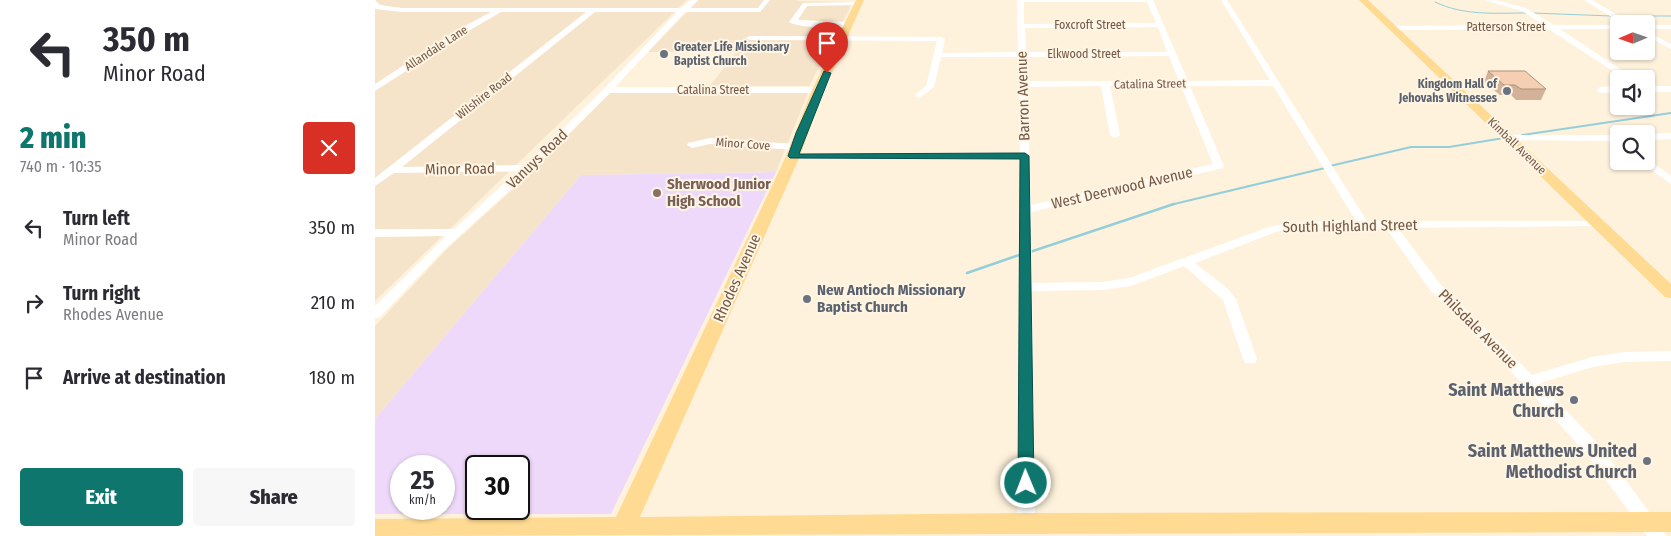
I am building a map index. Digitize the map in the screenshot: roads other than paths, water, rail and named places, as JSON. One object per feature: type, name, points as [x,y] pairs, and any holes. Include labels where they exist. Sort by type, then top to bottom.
[{"type":"main road","name":"Kimball Avenue","points":[[1363,0],[1671,293]]},
{"type":"main road","name":"Rhodes Avenue","points":[[621,532],[794,152],[818,90],[859,2]]},
{"type":"main road","points":[[375,528],[621,532],[1026,522],[1653,529],[1671,522]]},
{"type":"street","name":"Vanuys Road","points":[[375,314],[456,232],[528,168],[608,90],[682,11],[695,0]]},
{"type":"street","points":[[375,1],[377,7],[393,10],[682,11],[760,10],[767,0]]},
{"type":"street","points":[[1020,0],[1150,0],[1186,84]]},
{"type":"street","name":"Barron Avenue","points":[[1020,0],[1025,156],[1026,522]]},
{"type":"street","points":[[1224,0],[1364,225]]},
{"type":"street","points":[[1487,0],[1524,9],[1617,70]]},
{"type":"street","points":[[1587,0],[1613,15]]},
{"type":"street","points":[[850,24],[793,22],[805,4],[859,2]]},
{"type":"street","name":"Allandale Lane","points":[[375,88],[462,31],[499,10]]},
{"type":"street","name":"Wilshire Road","points":[[375,183],[593,10]]},
{"type":"street","name":"Foxcroft Street","points":[[1020,26],[1161,25]]},
{"type":"street","name":"Patterson Street","points":[[1393,28],[1610,27]]},
{"type":"street","points":[[1655,27],[1671,27]]},
{"type":"street","points":[[751,38],[941,39],[930,87],[919,95]]},
{"type":"street","points":[[1655,39],[1671,47]]},
{"type":"street","name":"Elkwood Street","points":[[936,55],[1172,54]]},
{"type":"street","name":"Catalina Street","points":[[1023,84],[1276,83]]},
{"type":"street","name":"West Deerwood Avenue","points":[[1025,210],[1219,166],[1186,84]]},
{"type":"street","points":[[1105,85],[1115,135]]},
{"type":"street","points":[[1600,90],[1610,89]]},
{"type":"street","points":[[1655,89],[1671,89]]},
{"type":"street","name":"Catalina Street","points":[[608,90],[818,90]]},
{"type":"street","points":[[1655,137],[1671,136]]},
{"type":"street","points":[[1509,138],[1610,139]]},
{"type":"street","name":"Minor Cove","points":[[692,145],[710,142],[794,152]]},
{"type":"street","points":[[794,152],[1025,156]]},
{"type":"street","name":"Minor Road","points":[[391,170],[528,168]]},
{"type":"street","points":[[1655,169],[1671,181]]},
{"type":"street","name":"South Highland Street","points":[[1024,287],[1103,286],[1131,282],[1273,229],[1295,224],[1596,223]]},
{"type":"street","name":"Philsdale Avenue","points":[[1390,224],[1435,287],[1529,381],[1595,452],[1653,529]]},
{"type":"street","points":[[375,233],[456,232]]},
{"type":"street","points":[[1185,261],[1222,290],[1229,299],[1250,359]]},
{"type":"street","points":[[1529,381],[1592,362],[1623,357],[1671,356]]},
{"type":"waterway","points":[[1435,2],[1468,12],[1526,13]]},
{"type":"waterway","points":[[1532,13],[1610,16]]},
{"type":"waterway","points":[[1655,16],[1671,16]]},
{"type":"waterway","points":[[1522,135],[1671,113]]},
{"type":"waterway","points":[[1330,166],[1411,147],[1449,147],[1504,138]]},
{"type":"waterway","points":[[1174,204],[1325,168]]},
{"type":"waterway","points":[[1030,252],[1174,204]]},
{"type":"waterway","points":[[967,273],[1022,254]]},
{"type":"place","name":"Greater Life Missionary Baptist Church","points":[[664,54]]},
{"type":"place","name":"Kingdom Hall of Jehovahs Witnesses","points":[[1507,91]]},
{"type":"place","name":"Sherwood Junior High School","points":[[657,193]]},
{"type":"place","name":"New Antioch Missionary Baptist Church","points":[[807,299]]},
{"type":"place","name":"Saint Matthews Church","points":[[1574,400]]},
{"type":"place","name":"Saint Matthews United Methodist Church","points":[[1647,461]]}]
